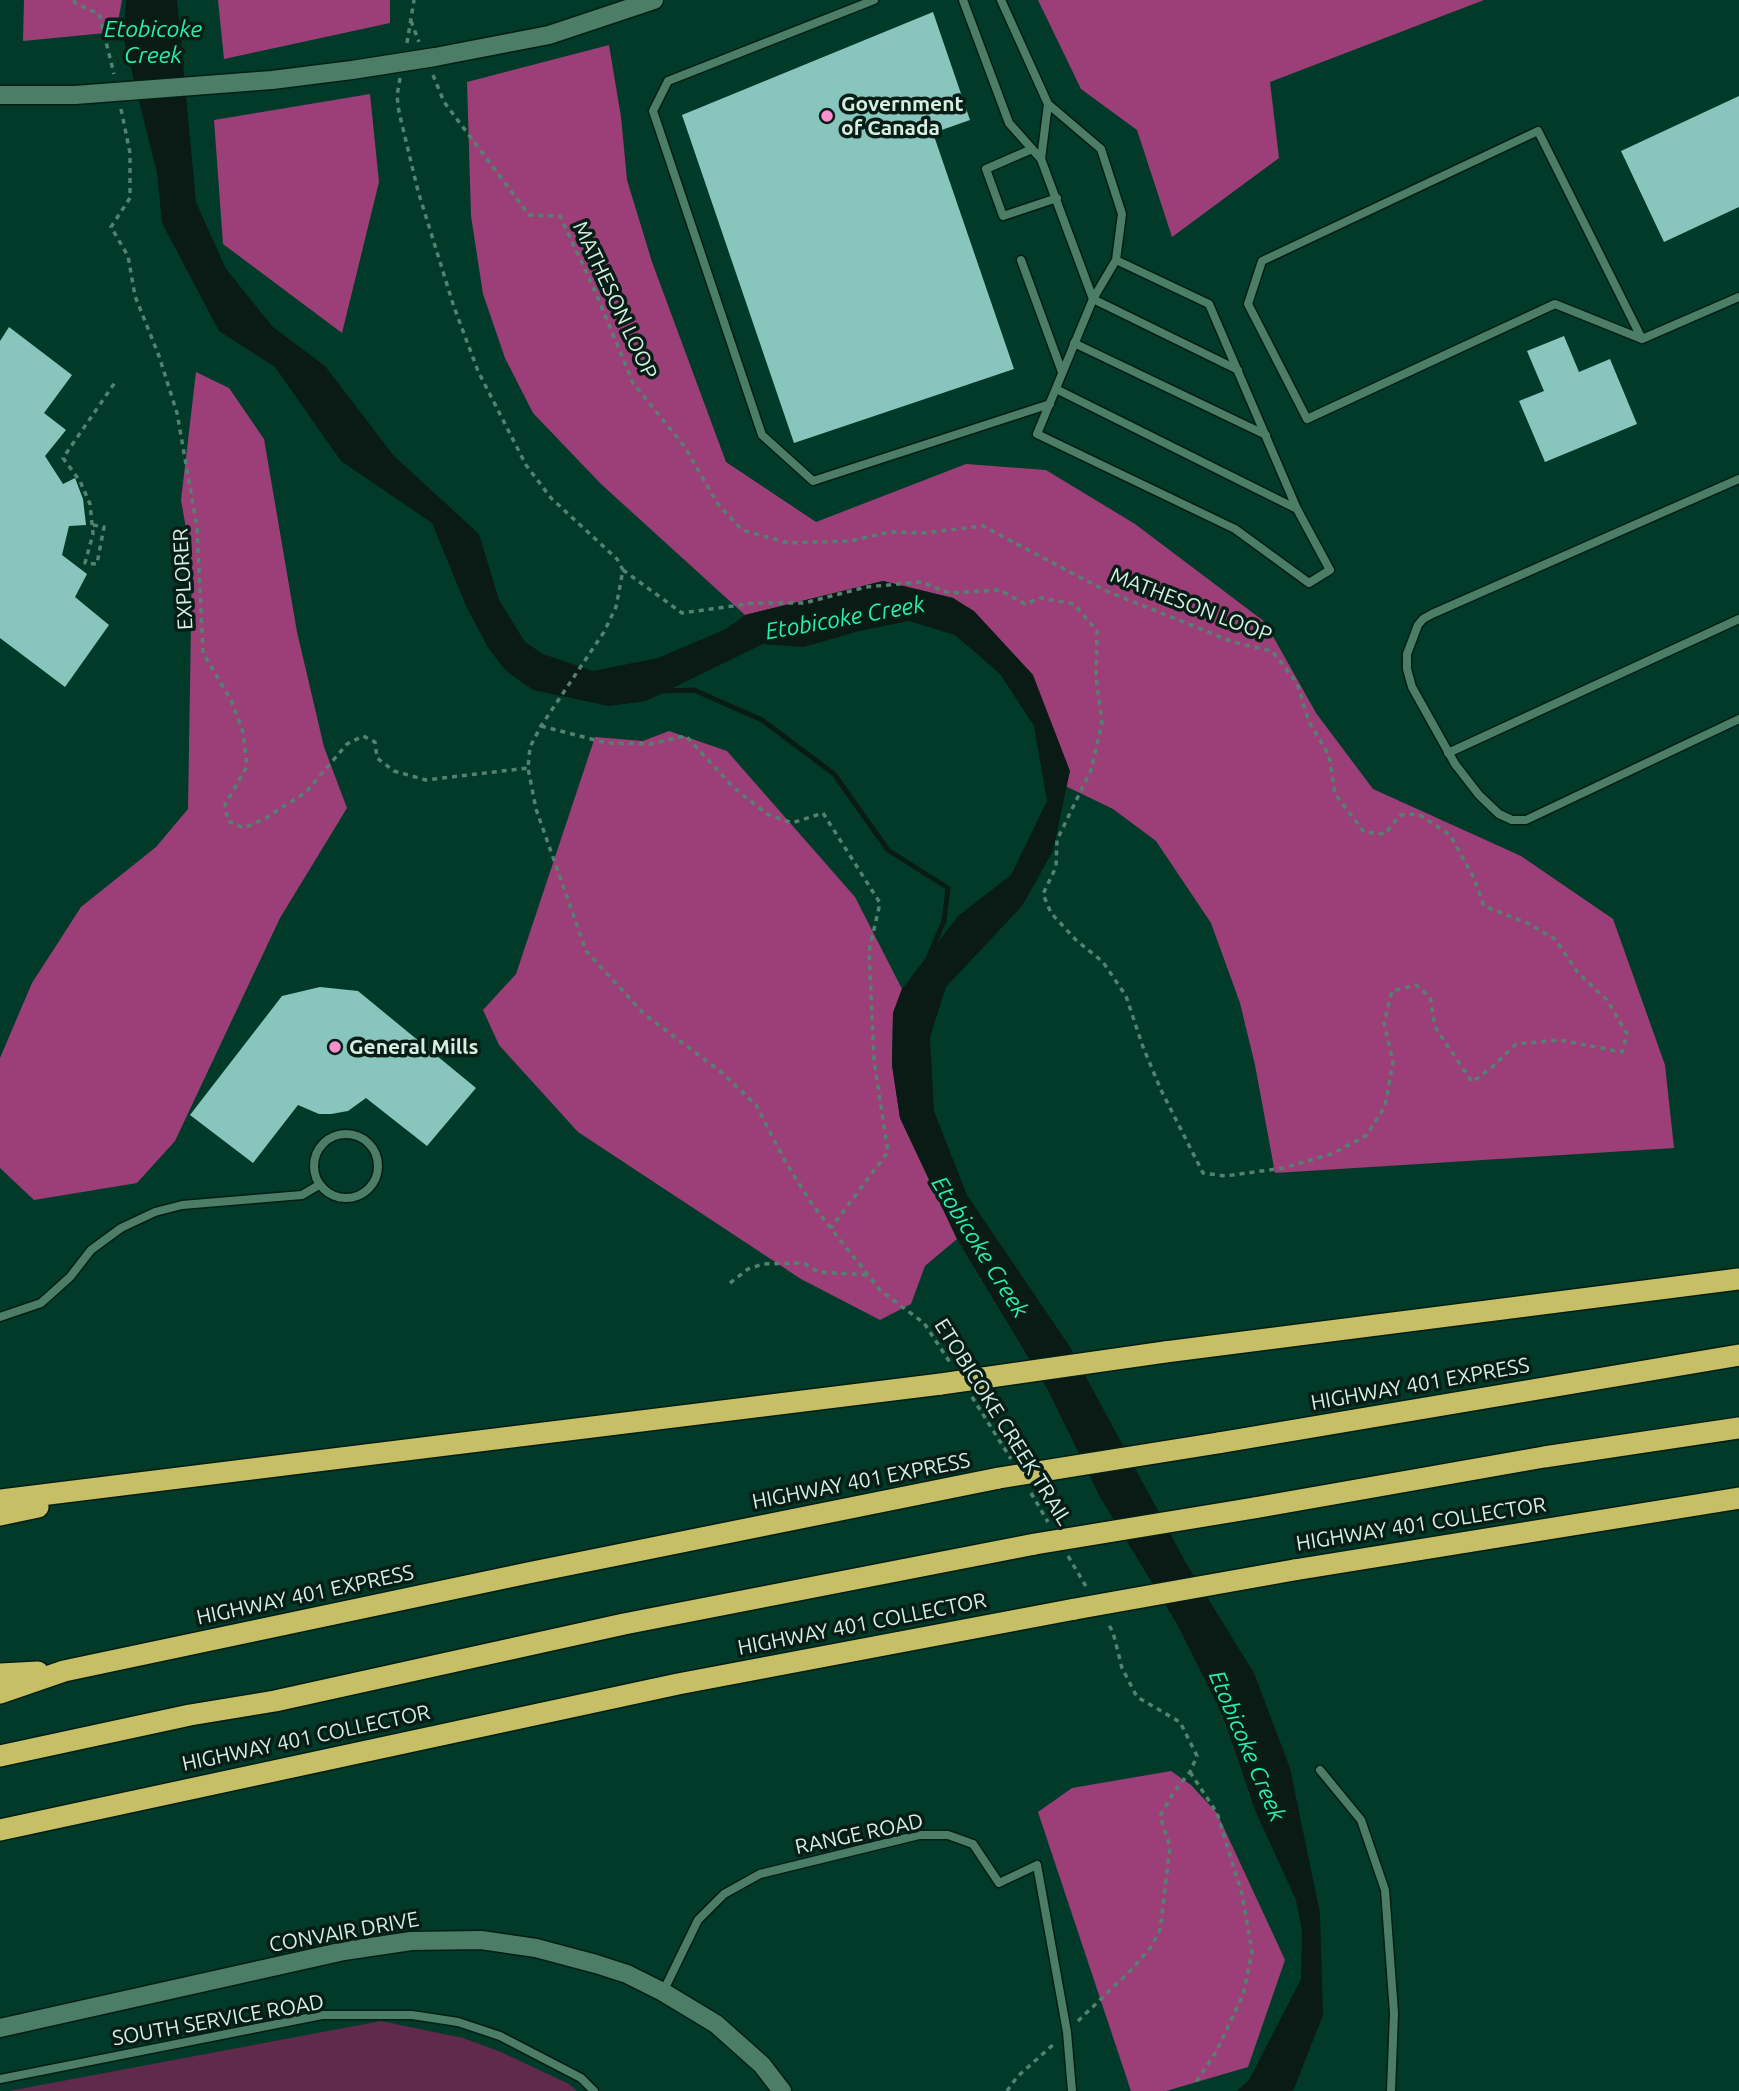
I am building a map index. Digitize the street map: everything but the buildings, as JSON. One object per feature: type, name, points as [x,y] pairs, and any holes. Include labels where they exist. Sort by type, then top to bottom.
[{"type":"highway","points":[[0,1500],[947,1376],[1165,1352],[1739,1279]]},
{"type":"highway","name":"HIGHWAY 401 EXPRESS","points":[[0,1693],[64,1671],[1008,1474],[1218,1443],[1739,1355]]},
{"type":"highway","points":[[0,1756],[190,1715],[275,1701],[624,1624],[1035,1544],[1544,1457],[1739,1428]]},
{"type":"highway","points":[[0,1516],[153,1482]]},
{"type":"highway","name":"HIGHWAY 401 COLLECTOR","points":[[0,1830],[678,1684],[1084,1603],[1739,1497]]},
{"type":"highway","points":[[0,1674],[64,1671]]},
{"type":"street","points":[[0,95],[75,95],[272,80],[352,70],[549,35],[654,0]]},
{"type":"street","name":"CONVAIR DRIVE","points":[[0,2028],[331,1954],[411,1941],[481,1940],[536,1948],[627,1974],[663,1992],[716,2024],[762,2065],[782,2091]]},
{"type":"lane","points":[[874,0],[668,81],[653,111],[762,435],[813,481],[1050,404]]},
{"type":"lane","points":[[963,0],[1009,123],[1041,159],[1093,299],[1238,371]]},
{"type":"lane","points":[[1001,0],[1048,104],[1101,149],[1122,214],[1115,260],[1093,299],[1037,434],[1235,529],[1309,583],[1330,570],[1297,509],[1209,304],[1115,260]]},
{"type":"lane","points":[[1041,159],[1048,104]]},
{"type":"lane","points":[[1642,339],[1538,131],[1262,261],[1248,304],[1307,419],[1555,304],[1642,339],[1739,297]]},
{"type":"lane","points":[[1032,149],[986,169],[1003,216],[1057,198]]},
{"type":"lane","points":[[1021,260],[1062,372]]},
{"type":"lane","points":[[1074,343],[1266,435]]},
{"type":"lane","points":[[1056,389],[1297,509]]},
{"type":"lane","points":[[1739,479],[1423,619],[1409,646],[1407,669],[1412,687],[1448,753],[1469,783],[1494,809],[1513,820],[1526,820],[1739,719]]},
{"type":"lane","points":[[1448,753],[1739,619]]},
{"type":"lane","points":[[350,1133],[360,1137],[376,1152],[378,1173],[367,1191],[347,1199],[337,1197],[320,1185],[313,1164],[321,1145],[330,1138],[350,1133]]},
{"type":"lane","points":[[0,1317],[41,1303],[70,1278],[92,1250],[121,1228],[155,1212],[182,1205],[302,1195],[320,1185]]},
{"type":"lane","points":[[1320,1770],[1361,1820],[1385,1890],[1394,2013],[1391,2091]]},
{"type":"lane","name":"RANGE ROAD","points":[[663,1992],[698,1920],[724,1894],[760,1874],[919,1835],[948,1835],[973,1844],[999,1883],[1037,1865],[1067,2032],[1072,2091]]},
{"type":"lane","name":"SOUTH SERVICE ROAD","points":[[0,2079],[322,2015],[412,2015],[458,2022],[500,2036],[580,2078],[594,2091]]},
{"type":"path","points":[[74,0],[75,3],[99,14],[116,86]]},
{"type":"path","points":[[406,46],[414,0]]},
{"type":"path","points":[[411,21],[420,44]]},
{"type":"path","name":"MATHESON LOOP","points":[[429,67],[444,102],[528,215],[560,216],[633,383],[685,447],[717,503],[742,530],[788,543],[850,541],[890,532],[923,533],[983,526],[1104,590],[1233,642],[1272,651],[1297,683],[1309,722],[1329,755],[1335,794],[1364,832],[1385,834],[1401,815],[1418,814],[1450,835],[1474,878],[1484,906],[1527,923],[1555,939],[1578,973],[1607,1000],[1627,1034],[1622,1052],[1560,1040],[1516,1044],[1472,1082],[1435,1027],[1430,996],[1416,985],[1392,991],[1384,1023],[1393,1062],[1385,1105],[1367,1135],[1334,1153],[1284,1168],[1225,1176],[1203,1173],[1161,1090],[1126,996],[1102,962],[1076,940],[1051,912],[1043,894],[1056,867],[1057,839],[1091,770],[1102,723],[1096,677],[1097,631],[1073,604],[1041,598],[1025,604],[1000,590],[949,593],[921,582],[866,587],[804,603],[755,603],[682,613],[623,570]]},
{"type":"path","points":[[401,71],[397,96],[398,112],[418,191],[454,307],[478,371],[526,465],[551,498],[617,559],[623,570]]},
{"type":"path","name":"EXPLORER","points":[[119,99],[130,153],[130,198],[111,227],[128,256],[135,296],[159,356],[177,413],[197,527],[203,653],[231,700],[243,732],[247,766],[225,805],[228,821],[244,828],[266,818],[306,793],[347,744],[363,736],[375,742],[377,758],[394,771],[426,780],[528,768]]},
{"type":"path","points":[[93,525],[104,527],[97,564],[85,563],[93,525],[90,504],[80,481],[63,458],[116,381]]},
{"type":"path","name":"ETOBICOKE CREEK TRAIL","points":[[623,570],[616,607],[604,632],[541,726],[530,747],[528,768],[536,809],[586,951],[644,1014],[720,1073],[756,1105],[786,1163],[814,1207],[880,1290],[924,1323],[947,1376]]},
{"type":"path","points":[[541,726],[607,743],[650,744],[686,736],[733,787],[767,814],[792,823],[823,813],[880,903],[869,951],[874,1061],[888,1152],[831,1228]]},
{"type":"path","points":[[730,1283],[748,1269],[763,1264],[804,1263],[818,1272],[868,1275]]},
{"type":"path","name":"ETOBICOKE CREEK TRAIL","points":[[968,1390],[1008,1474]]},
{"type":"path","name":"ETOBICOKE CREEK TRAIL","points":[[1031,1493],[1051,1528]]},
{"type":"path","name":"ETOBICOKE CREEK TRAIL","points":[[1065,1551],[1084,1603]]},
{"type":"path","points":[[1007,2091],[1017,2077],[1130,1971],[1151,1947],[1160,1930],[1170,1847],[1160,1816],[1190,1772],[1197,1756],[1180,1723],[1137,1697],[1122,1668],[1113,1632],[1106,1620]]},
{"type":"path","points":[[1190,1772],[1217,1813],[1242,1894],[1252,1952],[1243,1996],[1216,2052],[1196,2082]]},
{"type":"shaded area","points":[[24,0],[122,0],[116,32],[23,41]]},
{"type":"shaded area","points":[[218,0],[390,0],[390,23],[224,59]]},
{"type":"shaded area","points":[[1038,0],[1484,0],[1270,82],[1279,158],[1172,237],[1137,130],[1081,89]]},
{"type":"shaded area","points":[[609,45],[621,117],[627,180],[652,262],[726,462],[816,522],[966,464],[1046,470],[1135,524],[1265,622],[1316,713],[1373,789],[1521,856],[1613,919],[1665,1065],[1674,1148],[1275,1173],[1255,1065],[1240,1003],[1211,923],[1156,841],[1113,809],[1053,780],[1033,675],[974,612],[953,598],[883,581],[745,615],[601,484],[533,413],[505,358],[483,294],[471,216],[467,82]]},
{"type":"shaded area","points":[[370,94],[379,182],[342,333],[223,244],[214,120]]},
{"type":"shaded area","points":[[196,372],[229,388],[264,439],[297,632],[324,747],[347,808],[280,918],[175,1141],[137,1183],[34,1200],[0,1168],[0,1058],[32,983],[81,907],[156,847],[188,809],[192,563],[181,500]]},
{"type":"shaded area","points":[[669,731],[727,751],[855,897],[902,989],[893,1013],[892,1065],[900,1118],[957,1239],[925,1266],[911,1304],[880,1320],[801,1279],[578,1132],[499,1045],[483,1010],[516,974],[595,737],[643,741]]},
{"type":"shaded area","points":[[1171,1771],[1191,1785],[1217,1813],[1285,1960],[1248,2067],[1166,2091],[1131,2091],[1038,1812],[1072,1788]]},
{"type":"shaded area","points":[[381,2021],[463,2038],[501,2052],[569,2084],[577,2091],[9,2091]]},
{"type":"water","name":"Etobicoke Creek","points":[[126,0],[177,0],[196,202],[226,269],[273,327],[325,366],[394,456],[479,534],[499,600],[525,642],[543,654],[593,671],[658,658],[726,629],[745,615],[883,581],[953,598],[974,611],[1033,675],[1070,771],[1053,851],[1022,906],[946,987],[930,1037],[934,1111],[967,1195],[1070,1347],[1186,1563],[1254,1673],[1290,1768],[1320,1913],[1323,2015],[1291,2091],[1237,2091],[1249,2080],[1301,1979],[1302,1931],[1296,1900],[1255,1810],[1223,1716],[1177,1624],[1100,1497],[1048,1390],[957,1239],[900,1118],[892,1065],[893,1013],[902,989],[958,916],[1011,875],[1047,801],[1034,726],[1000,674],[955,635],[909,621],[859,631],[804,647],[763,644],[646,701],[609,706],[533,690],[506,671],[489,649],[466,606],[432,523],[341,461],[275,367],[219,331],[162,223],[157,173],[124,40]]},
{"type":"waterway","points":[[659,691],[694,690],[762,720],[834,774],[888,850],[948,888],[944,921],[929,956]]},
{"type":"place","name":"Government of Canada","points":[[827,116]]},
{"type":"place","name":"General Mills","points":[[335,1047]]}]
